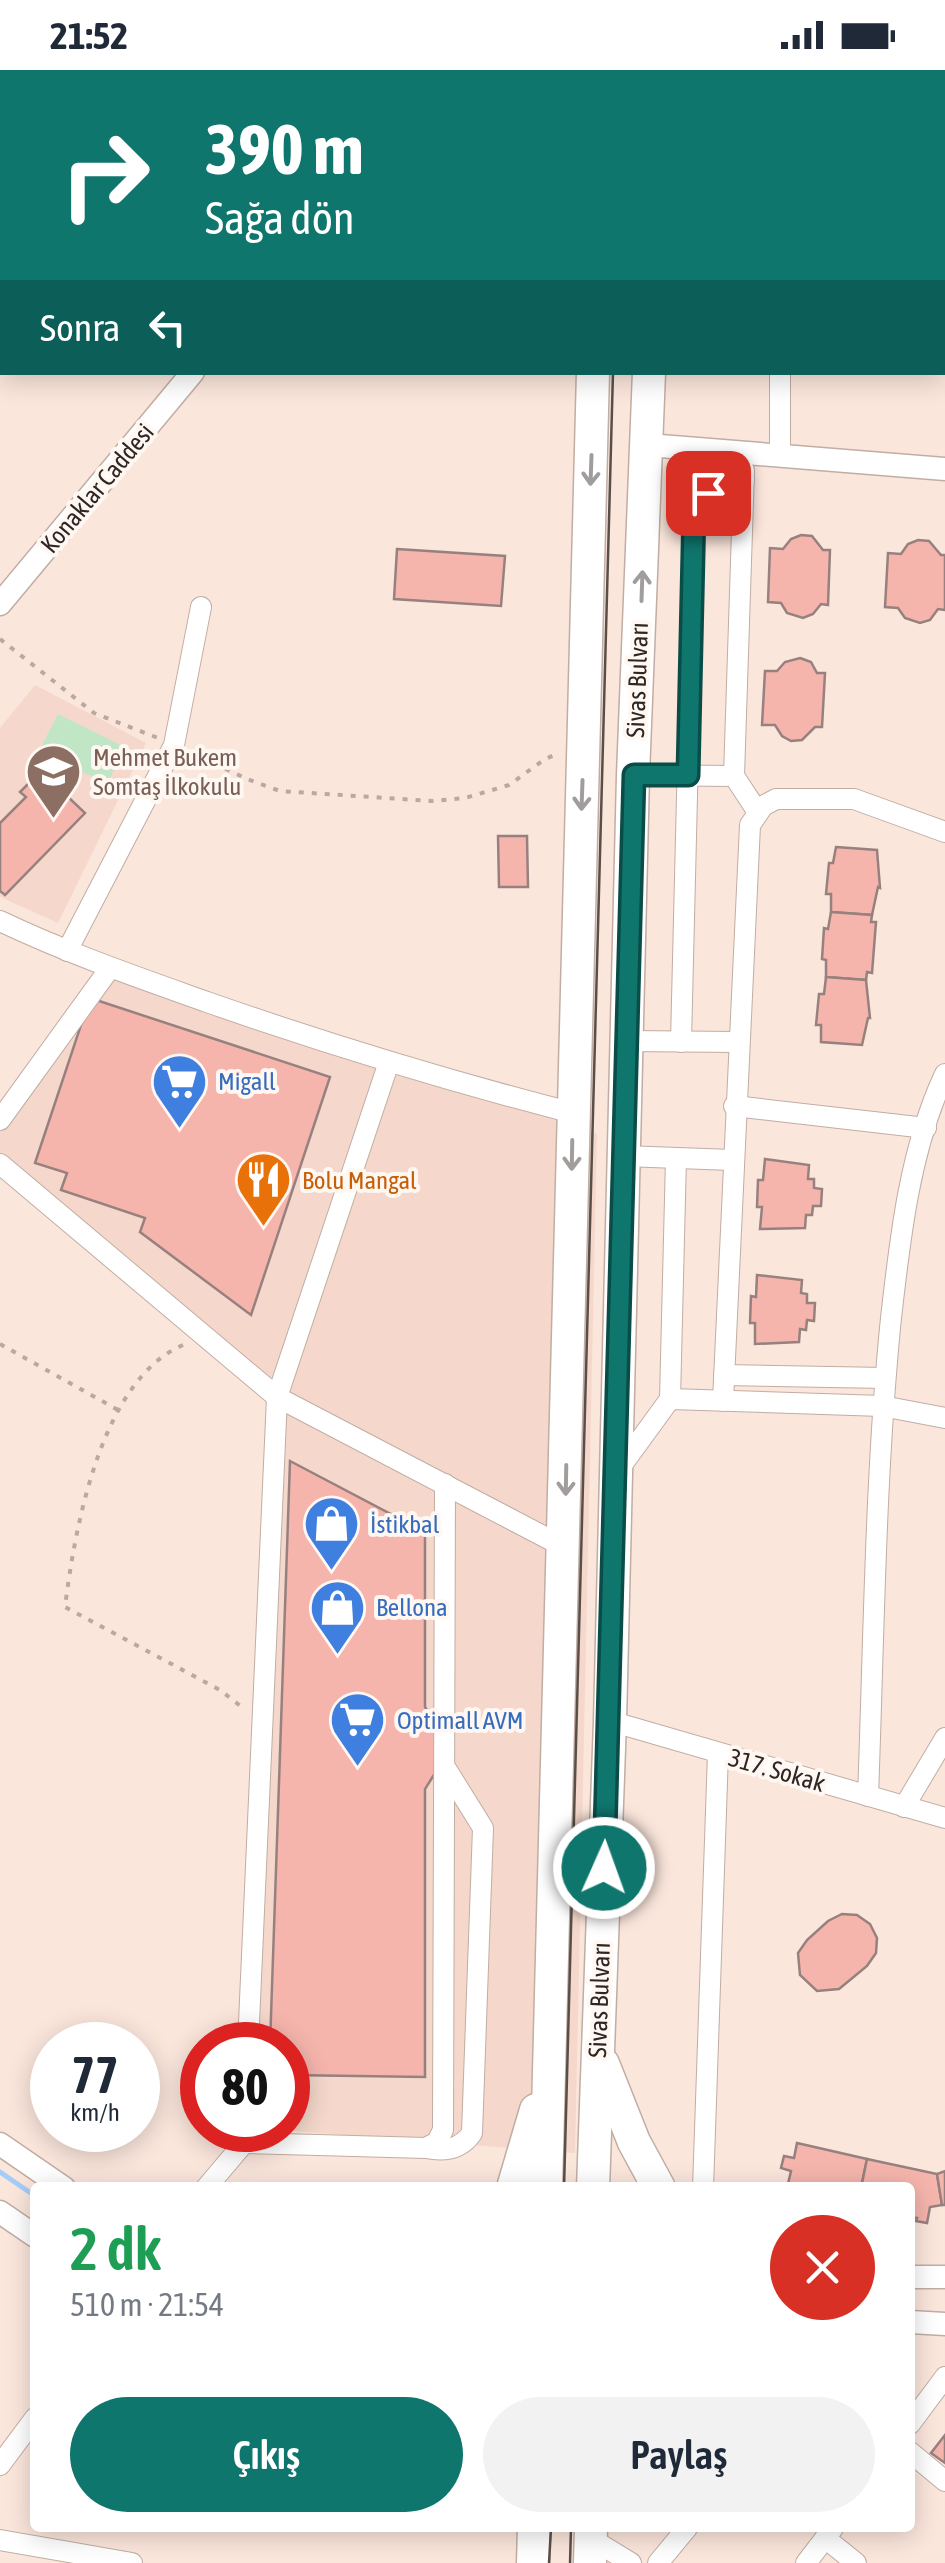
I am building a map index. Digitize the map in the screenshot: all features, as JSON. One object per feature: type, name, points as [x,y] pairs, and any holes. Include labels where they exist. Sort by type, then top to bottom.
[{"type":"highway","name":"Sivas Bulvarı","points":[[546,2182],[594,375]]},
{"type":"highway","name":"Sivas Bulvarı","points":[[592,2182],[610,1721],[634,775],[649,375]]},
{"type":"highway","points":[[598,2050],[634,2142],[655,2182]]},
{"type":"highway","points":[[515,2182],[549,2068]]},
{"type":"street","name":"Konaklar Caddesi","points":[[0,604],[191,375]]},
{"type":"street","points":[[780,375],[780,456]]},
{"type":"street","points":[[648,445],[945,469]]},
{"type":"street","points":[[744,453],[734,776],[758,811]]},
{"type":"street","points":[[681,1042],[694,508],[719,486],[744,480]]},
{"type":"street","points":[[67,951],[174,745],[201,606]]},
{"type":"street","points":[[634,775],[734,776]]},
{"type":"street","points":[[722,1401],[749,832],[758,811],[776,800],[854,799],[945,832]]},
{"type":"street","points":[[0,921],[110,968],[292,1032],[573,1113]]},
{"type":"street","points":[[0,1120],[110,968]]},
{"type":"street","points":[[627,1041],[738,1042]]},
{"type":"street","points":[[249,2022],[277,1397],[390,1062]]},
{"type":"street","points":[[868,1796],[882,1406],[900,1243],[926,1128],[945,1074]]},
{"type":"street","points":[[734,1106],[926,1128]]},
{"type":"street","points":[[624,1156],[732,1160]]},
{"type":"street","points":[[616,1473],[670,1399],[676,1158]]},
{"type":"street","points":[[0,1164],[277,1397],[564,1547]]},
{"type":"street","points":[[724,1375],[885,1378]]},
{"type":"street","points":[[670,1399],[882,1406],[945,1418]]},
{"type":"street","points":[[426,2148],[437,2142],[443,2130],[445,1484]]},
{"type":"street","name":"317. Sokak","points":[[610,1721],[945,1818]]},
{"type":"street","points":[[904,1806],[945,1738]]},
{"type":"street","points":[[704,2182],[718,1753]]},
{"type":"street","points":[[310,2141],[449,2150],[472,2133],[484,1828],[444,1765]]},
{"type":"street","points":[[0,2144],[55,2182]]},
{"type":"street","points":[[210,2182],[233,2152]]},
{"type":"street","points":[[0,2212],[30,2233]]},
{"type":"street","points":[[915,2322],[945,2324]]},
{"type":"street","points":[[915,2417],[945,2377]]},
{"type":"street","points":[[0,2465],[30,2425]]},
{"type":"street","points":[[915,2456],[945,2481]]},
{"type":"street","points":[[658,2563],[684,2532]]},
{"type":"street","points":[[806,2563],[829,2533],[856,2563]]},
{"type":"street","points":[[0,2540],[132,2563]]},
{"type":"street","points":[[590,2543],[631,2563]]},
{"type":"path","points":[[0,640],[94,712],[280,791],[432,801],[464,798],[495,790],[521,777],[545,758],[584,748]]},
{"type":"path","points":[[205,1337],[158,1356],[129,1389],[104,1439],[72,1551],[64,1607],[220,1690],[262,1724]]},
{"type":"path","points":[[0,1344],[119,1410]]},
{"type":"shaded area","name":"Mehmet Bukem Somtaş İlkokulu","points":[[35,685],[146,743],[58,923],[0,897],[0,728]]},
{"type":"shaded area","points":[[111,970],[597,1134],[575,2153],[310,2132],[310,2022],[248,2022],[275,1402],[0,1161],[0,1120]]},
{"type":"green space","points":[[58,714],[125,747],[107,784],[39,751]]},
{"type":"building","points":[[801,535],[812,536],[823,550],[830,550],[828,605],[821,604],[803,618],[787,613],[781,603],[768,602],[770,548],[783,549]]},
{"type":"building","points":[[929,541],[945,555],[945,610],[938,609],[930,620],[920,623],[905,618],[898,608],[885,607],[888,553],[901,554],[908,544]]},
{"type":"building","points":[[397,549],[505,556],[501,606],[394,599]]},
{"type":"building","points":[[800,658],[811,662],[817,673],[825,673],[822,727],[815,727],[802,740],[791,741],[775,725],[762,725],[765,671],[777,671],[785,662]]},
{"type":"building","points":[[46,776],[85,813],[5,895],[0,891],[0,823],[26,797],[20,792],[31,781],[36,786]]},
{"type":"building","points":[[498,836],[527,836],[528,887],[499,887]]},
{"type":"building","points":[[836,847],[877,850],[880,888],[872,915],[831,912],[831,894],[826,894],[829,863],[833,863]]},
{"type":"building","points":[[831,912],[872,915],[871,922],[876,922],[872,973],[867,972],[866,980],[826,977],[826,960],[822,959],[824,928],[828,929]]},
{"type":"building","points":[[826,977],[866,980],[870,1018],[862,1045],[821,1042],[821,1025],[816,1025],[819,994],[824,994]]},
{"type":"building","points":[[90,998],[330,1077],[251,1315],[140,1232],[145,1218],[61,1190],[67,1173],[35,1163]]},
{"type":"building","points":[[765,1159],[809,1165],[808,1179],[814,1179],[814,1188],[822,1189],[821,1206],[813,1206],[812,1215],[806,1215],[805,1228],[760,1229],[758,1180],[763,1180]]},
{"type":"building","points":[[757,1275],[802,1280],[801,1293],[807,1294],[807,1303],[815,1303],[814,1321],[807,1320],[806,1330],[800,1329],[799,1342],[755,1344],[755,1323],[750,1323]]},
{"type":"building","name":"Optimall AVM","points":[[290,1461],[425,1532],[425,1707],[437,1726],[437,1770],[425,1789],[425,2077],[310,2075],[310,2022],[271,2022]]},
{"type":"building","points":[[842,1914],[857,1915],[870,1924],[877,1938],[876,1953],[867,1966],[839,1989],[817,1991],[800,1975],[798,1953],[828,1921]]},
{"type":"building","points":[[797,2143],[867,2159],[862,2182],[788,2182],[791,2171],[781,2168],[784,2156],[794,2158]]},
{"type":"building","points":[[867,2159],[937,2174],[942,2205],[930,2207],[927,2223],[916,2221],[915,2182],[862,2182]]},
{"type":"building","points":[[945,2171],[945,2205],[942,2205],[937,2174]]},
{"type":"building","points":[[945,2435],[945,2463],[931,2453]]},
{"type":"waterway","points":[[0,2172],[30,2193]]},
{"type":"tram line","points":[[564,2182],[613,375]]},
{"type":"tram line","points":[[549,2563],[551,2532]]},
{"type":"tram line","points":[[570,2563],[571,2532]]},
{"type":"place","name":"Mehmet Bukem Somtaş İlkokulu","points":[[54,820]]},
{"type":"place","name":"Migall","points":[[179,1130]]},
{"type":"place","name":"Bolu Mangal","points":[[263,1229]]},
{"type":"place","name":"İstikbal","points":[[331,1573]]},
{"type":"place","name":"Bellona","points":[[337,1656]]},
{"type":"place","name":"Optimall AVM","points":[[358,1769]]},
{"type":"route","points":[[604,1868],[634,775],[688,775],[694,508],[708,493]]}]
